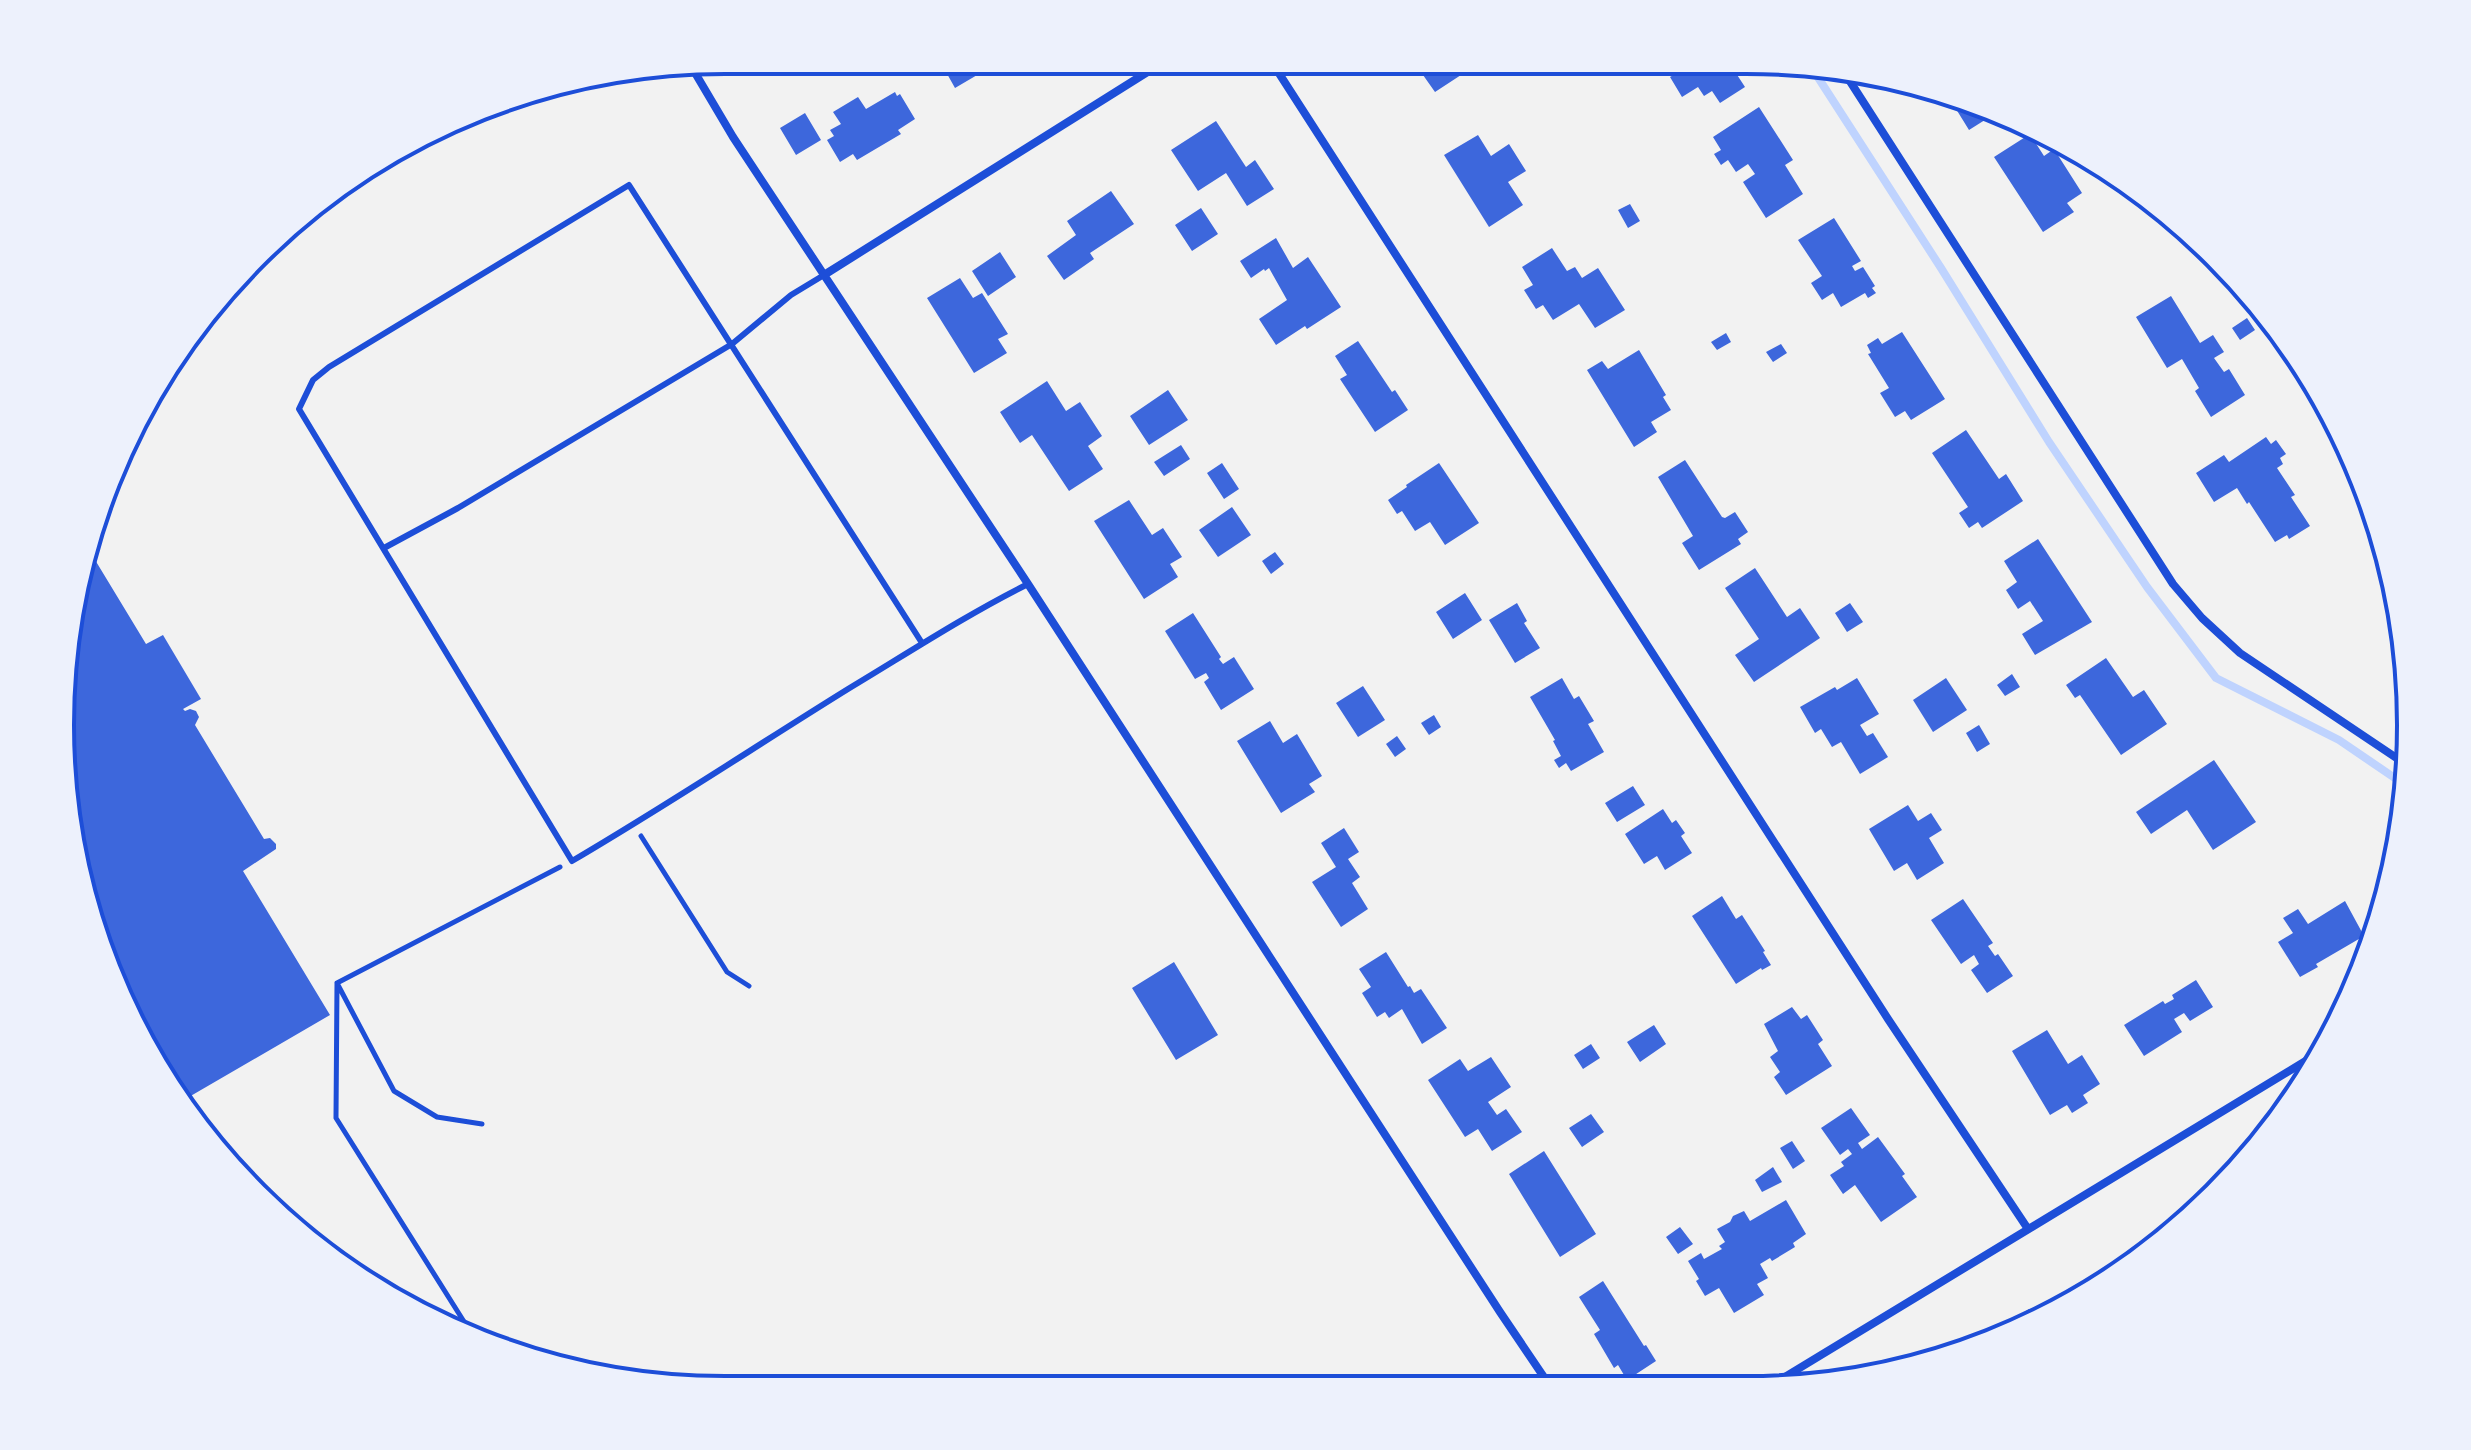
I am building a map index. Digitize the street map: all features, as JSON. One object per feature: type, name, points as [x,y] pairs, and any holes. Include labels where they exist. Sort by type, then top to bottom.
[{"type":"street","points":[[824,275],[1144,74]]},
{"type":"street","points":[[1279,74],[1888,1019],[2028,1229]]},
{"type":"street","points":[[696,75],[733,137],[1543,1376]]},
{"type":"street","points":[[1851,83],[2173,584],[2202,618],[2240,653],[2396,758]]},
{"type":"street","points":[[1788,1375],[2302,1063]]},
{"type":"lane","points":[[922,643],[629,185],[340,360],[313,380],[299,409],[572,861],[922,643],[1028,584]]},
{"type":"lane","points":[[384,548],[458,508],[732,344],[791,295],[824,275]]},
{"type":"path","points":[[634,825],[727,972],[749,986]]},
{"type":"path","points":[[337,983],[572,861]]},
{"type":"path","points":[[337,983],[394,1091],[437,1117],[482,1124]]},
{"type":"path","points":[[337,983],[336,1118],[463,1320]]},
{"type":"building","points":[[947,74],[979,74],[955,88]]},
{"type":"building","points":[[1460,74],[1461,75],[1435,92],[1423,75]]},
{"type":"building","points":[[1675,74],[1736,74],[1745,87],[1720,103],[1712,91],[1704,96],[1698,87],[1682,97],[1670,77]]},
{"type":"building","points":[[895,92],[897,96],[900,94],[915,119],[898,130],[901,134],[857,160],[853,154],[840,162],[827,140],[834,136],[830,130],[841,124],[833,112],[858,97],[866,109]]},
{"type":"building","points":[[1759,107],[1793,160],[1785,165],[1803,194],[1766,218],[1743,182],[1755,174],[1748,164],[1736,172],[1728,160],[1721,165],[1714,154],[1721,150],[1713,137]]},
{"type":"building","points":[[1956,110],[1985,120],[1969,130]]},
{"type":"building","points":[[805,113],[821,140],[796,155],[780,128]]},
{"type":"building","points":[[1216,121],[1246,167],[1255,160],[1274,189],[1247,206],[1226,173],[1198,191],[1171,150]]},
{"type":"building","points":[[1478,135],[1491,156],[1509,144],[1526,171],[1508,182],[1523,205],[1489,227],[1444,155]]},
{"type":"building","points":[[2025,137],[2035,141],[2044,156],[2052,150],[2056,153],[2082,193],[2067,203],[2074,212],[2043,232],[1994,157]]},
{"type":"building","points":[[1111,191],[1134,224],[1090,253],[1094,259],[1064,280],[1047,256],[1076,235],[1067,221]]},
{"type":"building","points":[[1630,204],[1640,221],[1628,228],[1618,210]]},
{"type":"building","points":[[1201,208],[1218,234],[1192,251],[1175,225]]},
{"type":"building","points":[[1834,218],[1861,261],[1852,266],[1855,271],[1863,267],[1876,293],[1868,298],[1865,293],[1841,307],[1833,293],[1822,300],[1811,283],[1822,276],[1798,240]]},
{"type":"building","points":[[1276,238],[1293,268],[1308,257],[1341,307],[1276,345],[1259,319],[1287,300],[1269,268],[1251,278],[1240,261]]},
{"type":"building","points":[[1552,248],[1567,271],[1575,267],[1582,278],[1598,268],[1625,310],[1595,328],[1579,304],[1553,320],[1543,305],[1536,309],[1524,290],[1533,285],[1522,267]]},
{"type":"building","points":[[1000,252],[1016,277],[988,296],[972,271]]},
{"type":"building","points":[[960,278],[973,298],[982,293],[1008,334],[998,339],[1007,353],[974,373],[927,298]]},
{"type":"building","points":[[2171,296],[2200,343],[2213,335],[2224,352],[2214,358],[2224,372],[2229,369],[2245,395],[2211,417],[2195,391],[2199,388],[2182,359],[2167,368],[2136,317]]},
{"type":"building","points":[[2247,318],[2255,330],[2240,340],[2232,328]]},
{"type":"building","points":[[1902,332],[1945,399],[1911,420],[1905,411],[1895,417],[1880,393],[1889,388],[1868,354],[1871,353],[1867,345],[1878,338],[1882,344]]},
{"type":"building","points":[[1726,333],[1731,342],[1717,350],[1711,342]]},
{"type":"building","points":[[1358,341],[1408,410],[1375,432],[1340,379],[1347,375],[1335,356]]},
{"type":"building","points":[[1781,344],[1787,353],[1773,362],[1766,352]]},
{"type":"building","points":[[1639,350],[1666,395],[1663,397],[1671,410],[1651,422],[1657,432],[1634,447],[1587,370],[1602,361],[1608,369]]},
{"type":"building","points":[[1047,381],[1066,411],[1080,402],[1102,436],[1088,446],[1103,469],[1069,491],[1032,435],[1020,443],[1000,412]]},
{"type":"building","points":[[1168,390],[1188,420],[1149,445],[1130,416]]},
{"type":"building","points":[[1966,430],[1999,479],[2006,474],[2023,501],[1982,528],[1978,522],[1969,528],[1959,513],[1968,507],[1932,453]]},
{"type":"building","points":[[2266,437],[2271,444],[2276,440],[2286,454],[2280,458],[2283,464],[2277,468],[2310,526],[2289,539],[2287,535],[2275,542],[2237,488],[2214,502],[2196,473],[2224,455],[2229,462]]},
{"type":"building","points":[[1181,445],[1190,459],[1164,476],[1154,462]]},
{"type":"building","points":[[1685,460],[1722,517],[1735,512],[1748,532],[1738,539],[1741,544],[1699,570],[1682,543],[1693,536],[1658,477]]},
{"type":"building","points":[[1222,463],[1239,489],[1224,499],[1207,473]]},
{"type":"building","points":[[1439,463],[1479,523],[1445,545],[1430,522],[1415,531],[1402,511],[1397,514],[1388,500]]},
{"type":"building","points":[[1129,500],[1152,535],[1163,528],[1182,557],[1170,564],[1178,577],[1144,599],[1094,521]]},
{"type":"building","points":[[1232,507],[1251,535],[1218,557],[1199,530]]},
{"type":"building","points":[[2038,539],[2092,622],[2035,655],[2022,634],[2043,621],[2030,601],[2018,609],[2006,590],[2017,582],[2004,561]]},
{"type":"building","points":[[1275,552],[1284,564],[1271,574],[1262,561]]},
{"type":"building","points":[[95,560],[146,644],[163,635],[201,699],[183,709],[196,711],[199,717],[195,725],[264,839],[270,838],[276,844],[276,849],[243,871],[330,1015],[191,1096],[141,1013],[96,893],[75,768],[75,682]]},
{"type":"building","points":[[1755,568],[1787,617],[1800,608],[1820,638],[1754,682],[1735,655],[1759,639],[1725,588]]},
{"type":"building","points":[[1465,593],[1482,620],[1453,639],[1436,612]]},
{"type":"building","points":[[1517,603],[1527,621],[1524,623],[1540,648],[1515,663],[1489,620]]},
{"type":"building","points":[[1850,603],[1863,622],[1847,632],[1835,613]]},
{"type":"building","points":[[1193,613],[1223,664],[1234,657],[1254,689],[1221,710],[1204,682],[1209,678],[1206,673],[1195,679],[1165,631]]},
{"type":"building","points":[[2106,658],[2133,697],[2144,690],[2167,724],[2121,755],[2080,695],[2075,698],[2066,685]]},
{"type":"building","points":[[2012,674],[2020,687],[2005,696],[1997,685]]},
{"type":"building","points":[[1562,678],[1574,699],[1579,696],[1594,721],[1588,724],[1604,752],[1571,771],[1566,763],[1559,768],[1554,760],[1561,756],[1555,740],[1530,697]]},
{"type":"building","points":[[1857,678],[1879,714],[1860,725],[1867,736],[1873,733],[1888,757],[1860,774],[1841,742],[1832,747],[1821,729],[1815,733],[1800,707]]},
{"type":"building","points":[[1946,678],[1967,710],[1933,732],[1913,700]]},
{"type":"building","points":[[1363,686],[1385,720],[1358,737],[1336,703]]},
{"type":"building","points":[[1434,715],[1441,727],[1429,735],[1421,723]]},
{"type":"building","points":[[1270,721],[1283,743],[1297,734],[1322,776],[1309,784],[1315,792],[1281,813],[1237,741]]},
{"type":"building","points":[[1979,725],[1990,744],[1977,752],[1966,733]]},
{"type":"building","points":[[1397,736],[1406,749],[1395,757],[1386,744]]},
{"type":"building","points":[[2214,760],[2256,822],[2213,850],[2187,810],[2151,834],[2136,812]]},
{"type":"building","points":[[1633,786],[1645,805],[1617,822],[1605,803]]},
{"type":"building","points":[[1908,805],[1918,821],[1931,813],[1942,830],[1929,838],[1944,863],[1917,880],[1907,863],[1894,871],[1869,829]]},
{"type":"building","points":[[1663,809],[1672,823],[1676,820],[1685,833],[1681,836],[1692,853],[1665,870],[1657,856],[1644,864],[1625,834]]},
{"type":"building","points":[[1344,828],[1359,852],[1348,859],[1360,877],[1352,883],[1368,909],[1341,927],[1312,882],[1336,867],[1321,843]]},
{"type":"building","points":[[1722,896],[1736,919],[1742,915],[1771,965],[1736,984],[1692,916]]},
{"type":"building","points":[[1963,899],[1993,943],[1988,946],[1995,956],[1998,954],[2013,976],[1987,993],[1971,970],[1979,964],[1974,955],[1961,964],[1931,920]]},
{"type":"building","points":[[2345,901],[2362,933],[2360,938],[2300,977],[2278,942],[2293,933],[2283,918],[2298,909],[2308,924]]},
{"type":"building","points":[[1386,952],[1408,987],[1414,993],[1421,989],[1447,1028],[1422,1044],[1402,1009],[1389,1018],[1385,1012],[1377,1017],[1362,993],[1371,987],[1359,969]]},
{"type":"building","points":[[1174,962],[1218,1035],[1176,1060],[1132,988]]},
{"type":"building","points":[[2196,980],[2213,1007],[2190,1021],[2184,1013],[2174,1019],[2182,1032],[2144,1056],[2124,1025],[2163,1001],[2165,1004],[2174,999],[2172,995]]},
{"type":"building","points":[[1792,1007],[1801,1019],[1807,1015],[1823,1040],[1818,1044],[1832,1066],[1786,1095],[1774,1077],[1780,1072],[1770,1057],[1778,1051],[1764,1024]]},
{"type":"building","points":[[1654,1025],[1666,1044],[1640,1062],[1627,1042]]},
{"type":"building","points":[[2047,1030],[2068,1064],[2082,1055],[2100,1084],[2083,1095],[2088,1103],[2072,1113],[2067,1105],[2050,1115],[2012,1051]]},
{"type":"building","points":[[1591,1044],[1600,1058],[1583,1069],[1574,1055]]},
{"type":"building","points":[[1491,1057],[1511,1087],[1488,1102],[1497,1115],[1506,1109],[1522,1132],[1492,1151],[1478,1129],[1465,1137],[1428,1080],[1460,1059],[1468,1071]]},
{"type":"building","points":[[1851,1108],[1870,1135],[1858,1143],[1862,1149],[1878,1137],[1905,1174],[1902,1176],[1917,1197],[1881,1222],[1855,1185],[1843,1194],[1830,1175],[1844,1166],[1841,1162],[1852,1154],[1848,1149],[1840,1155],[1821,1128]]},
{"type":"building","points":[[1591,1114],[1604,1132],[1582,1147],[1569,1128]]},
{"type":"building","points":[[1792,1141],[1805,1161],[1793,1169],[1780,1148]]},
{"type":"building","points":[[1544,1151],[1596,1234],[1560,1257],[1509,1174]]},
{"type":"building","points":[[1773,1167],[1782,1182],[1762,1192],[1755,1180]]},
{"type":"building","points":[[1786,1200],[1806,1234],[1793,1243],[1795,1247],[1772,1261],[1770,1258],[1760,1264],[1768,1278],[1757,1284],[1764,1295],[1734,1313],[1719,1288],[1705,1296],[1688,1261],[1701,1253],[1704,1259],[1722,1249],[1719,1246],[1725,1242],[1717,1229],[1730,1222],[1733,1216],[1744,1211],[1750,1221]]},
{"type":"building","points":[[1680,1227],[1693,1244],[1678,1254],[1666,1237]]},
{"type":"building","points":[[1603,1281],[1656,1361],[1633,1376],[1625,1376],[1618,1365],[1614,1368],[1594,1334],[1600,1330],[1579,1297]]},
{"type":"waterway","points":[[1819,79],[2049,442],[2147,587],[2216,678],[2339,740],[2395,778]]}]
